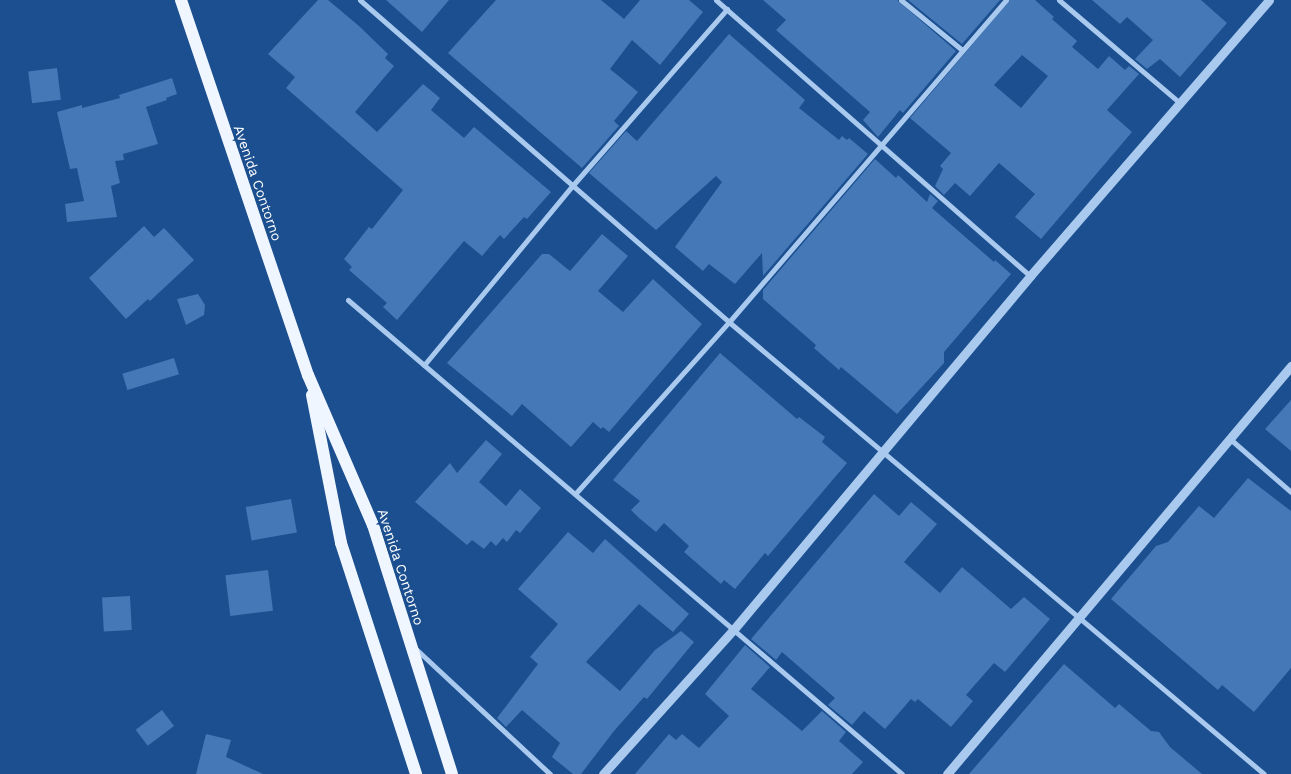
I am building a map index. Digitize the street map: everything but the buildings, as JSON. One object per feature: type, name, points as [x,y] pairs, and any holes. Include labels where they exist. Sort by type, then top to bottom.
[{"type":"main road","name":"Avenida Contorno","points":[[181,0],[308,375],[372,525],[452,774]]},
{"type":"main road","name":"Avenida Contorno","points":[[308,375],[341,543],[416,774]]},
{"type":"street","points":[[360,0],[882,453],[1264,774]]},
{"type":"street","points":[[716,0],[1030,276]]},
{"type":"street","points":[[901,0],[962,50]]},
{"type":"street","points":[[575,494],[729,322],[1006,0]]},
{"type":"street","points":[[1059,0],[1180,103]]},
{"type":"street","points":[[603,774],[734,629],[1030,276],[1269,0]]},
{"type":"street","points":[[424,365],[573,185],[727,9]]},
{"type":"street","points":[[348,300],[902,774]]},
{"type":"street","points":[[947,774],[1228,438],[1291,366]]},
{"type":"street","points":[[1228,438],[1291,492]]},
{"type":"street","points":[[409,642],[453,686],[550,774]]}]
